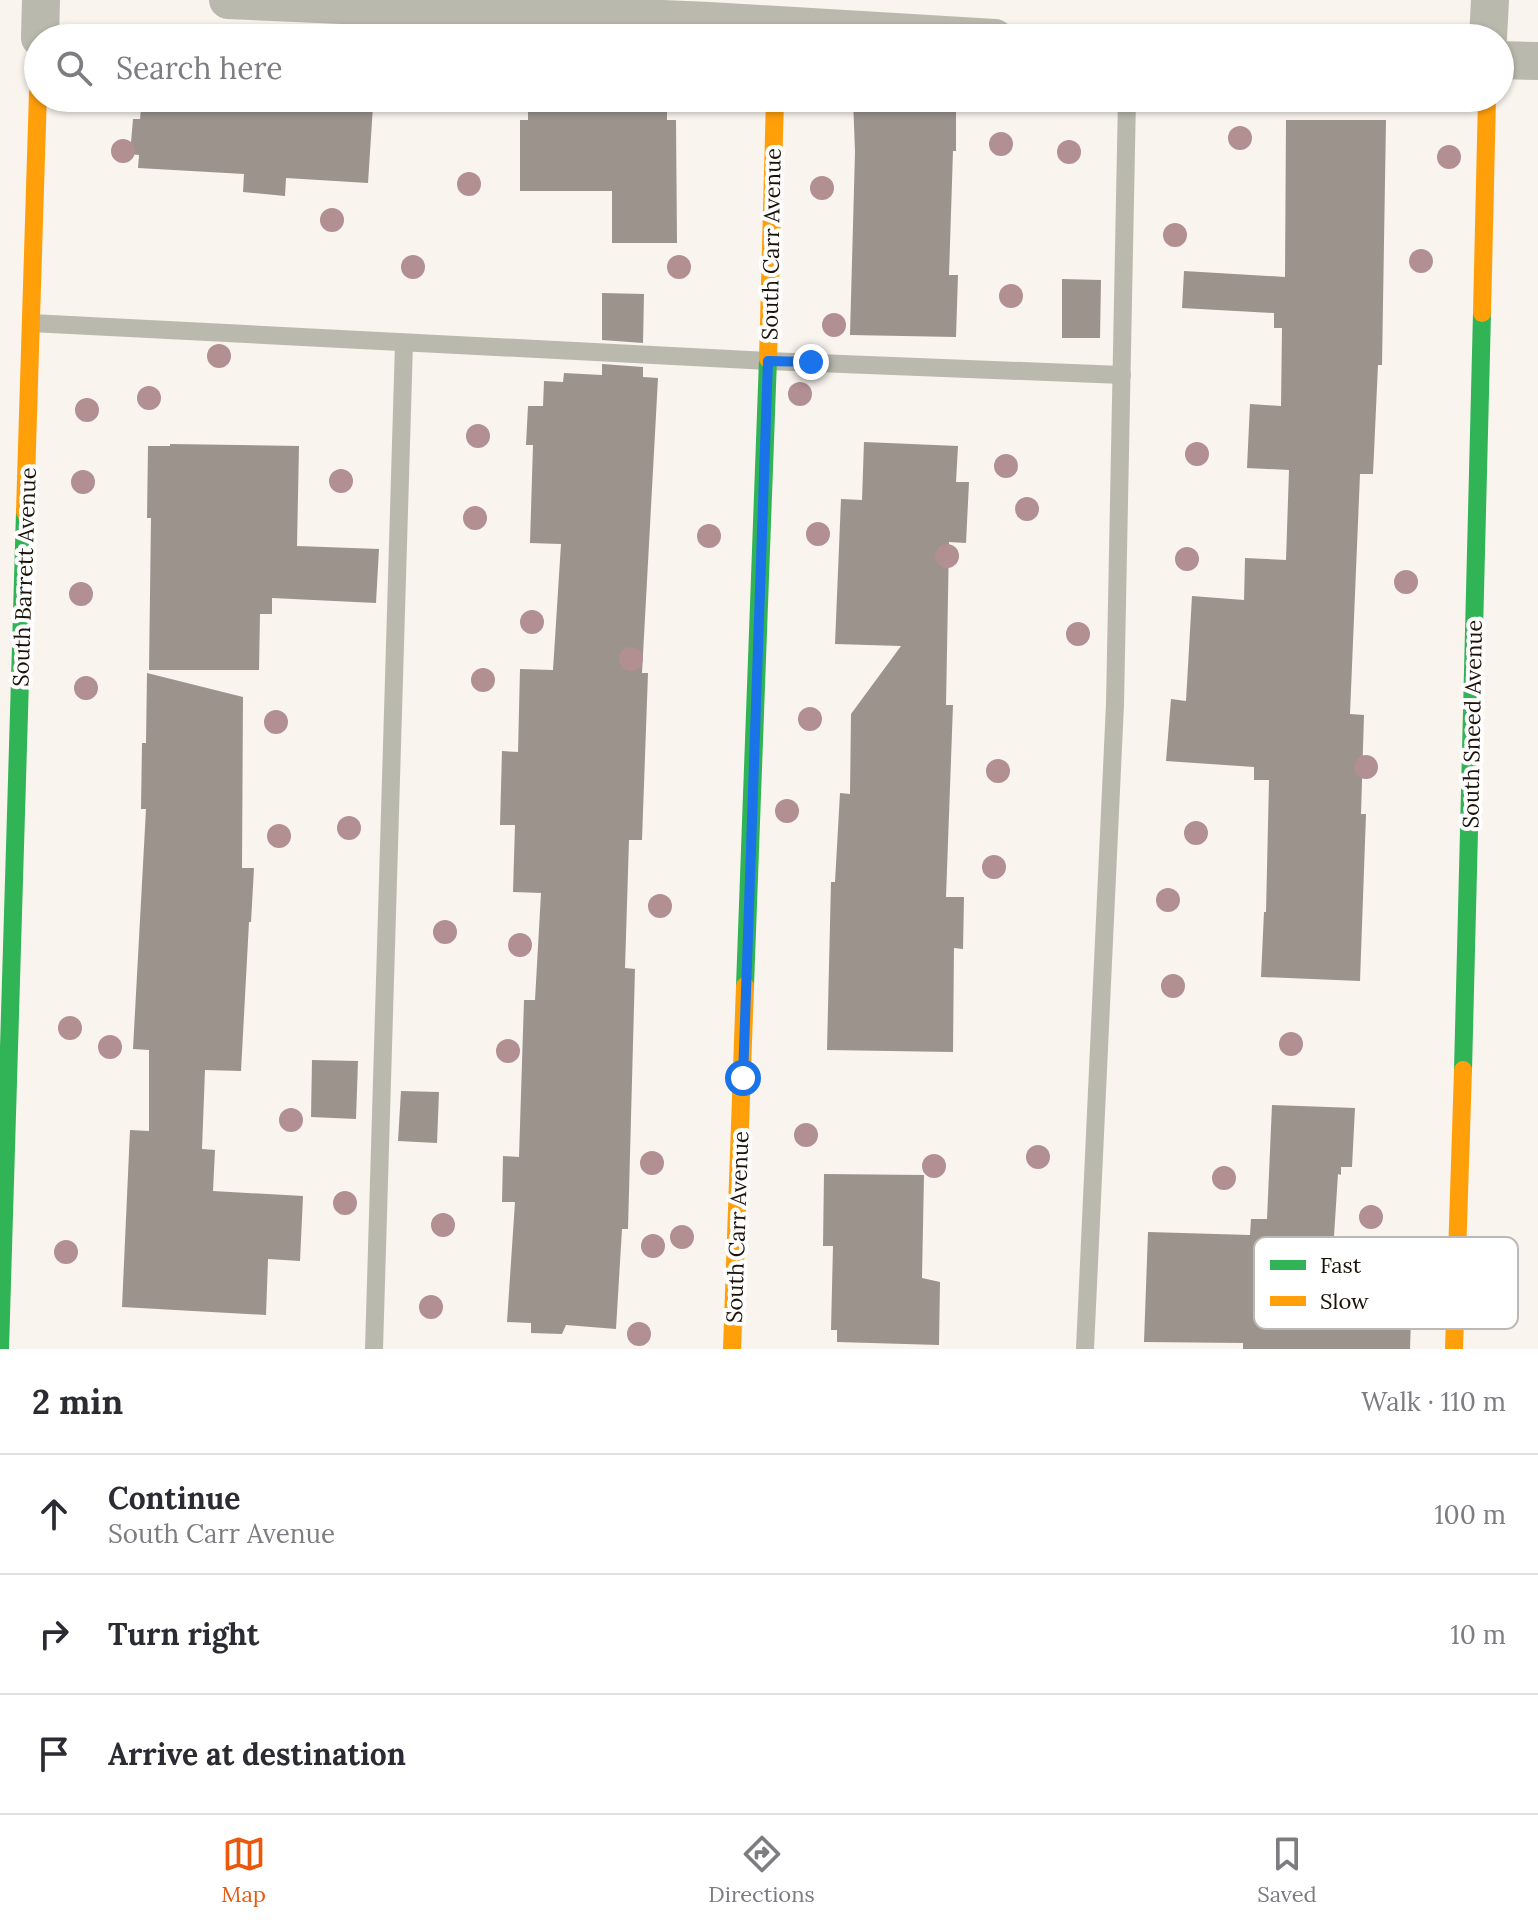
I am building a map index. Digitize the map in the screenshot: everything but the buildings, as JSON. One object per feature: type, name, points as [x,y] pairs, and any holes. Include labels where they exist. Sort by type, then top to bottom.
[{"type":"street","points":[[40,24],[41,0]]},
{"type":"street","points":[[228,0],[815,24]]},
{"type":"street","points":[[1489,24],[1490,0]]},
{"type":"street","points":[[1514,60],[1538,61]]},
{"type":"street","name":"South Barrett Avenue","points":[[0,1349],[37,112]]},
{"type":"street","name":"South Carr Avenue","points":[[732,1349],[775,112]]},
{"type":"street","name":"South Sneed Avenue","points":[[1458,1237],[1487,112]]},
{"type":"street","name":"South Sneed Avenue","points":[[1454,1349],[1455,1329]]},
{"type":"lane","points":[[1085,1349],[1115,704],[1127,112]]},
{"type":"lane","points":[[31,323],[768,361],[1122,375]]},
{"type":"lane","points":[[374,1349],[404,343]]},
{"type":"traffic: fast","points":[[1463,1070],[1482,313]]},
{"type":"traffic: fast","points":[[745,986],[768,359]]},
{"type":"traffic: fast","points":[[0,1349],[25,512]]},
{"type":"traffic: slow","points":[[25,512],[37,112]]},
{"type":"traffic: slow","points":[[768,359],[775,112]]},
{"type":"traffic: slow","points":[[1482,313],[1487,112]]},
{"type":"traffic: slow","points":[[732,1349],[745,986]]},
{"type":"traffic: slow","points":[[1458,1237],[1463,1070]]},
{"type":"traffic: slow","points":[[1454,1349],[1455,1329]]},
{"type":"route","points":[[743,1078],[768,361],[811,362]]}]
